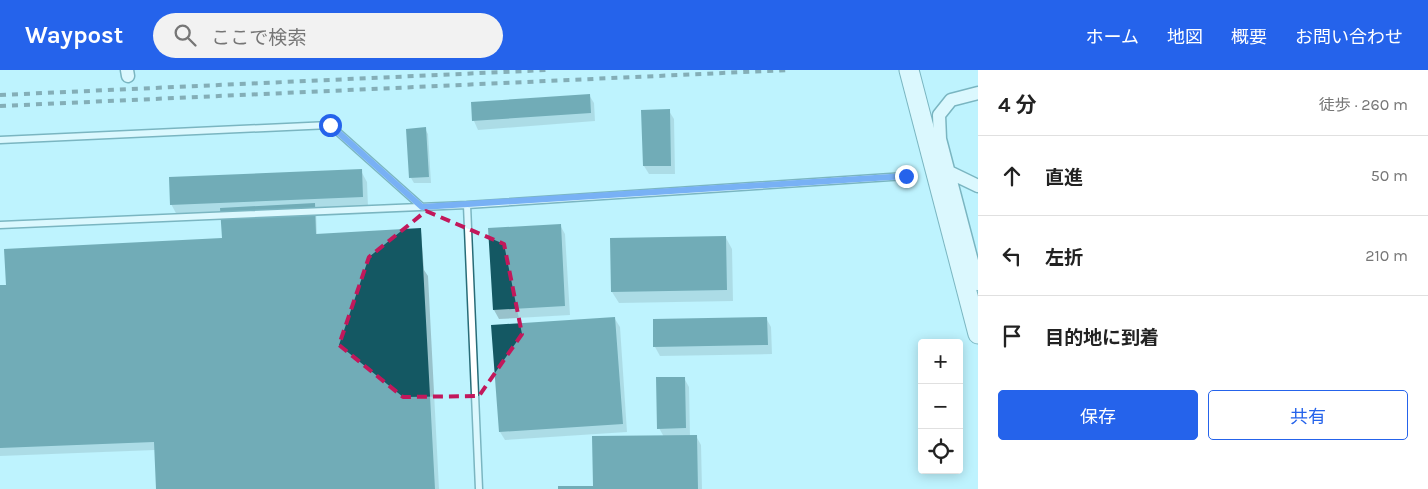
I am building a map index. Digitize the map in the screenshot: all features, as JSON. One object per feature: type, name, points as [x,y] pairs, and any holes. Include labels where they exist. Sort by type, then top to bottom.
[{"type":"street","points":[[909,70],[978,334]]},
{"type":"street","points":[[978,93],[951,100],[940,115],[940,139],[978,284]]},
{"type":"street","points":[[948,172],[978,186]]},
{"type":"lane","points":[[0,140],[330,125],[422,207]]},
{"type":"lane","points":[[0,225],[467,205],[906,176]]},
{"type":"lane","points":[[467,205],[479,489]]},
{"type":"highlighted area","points":[[426,211],[504,244],[522,334],[479,396],[403,397],[339,345],[369,257]]},
{"type":"building","points":[[590,94],[591,113],[472,121],[471,102]]},
{"type":"building","points":[[670,109],[671,166],[643,166],[641,110]]},
{"type":"building","points":[[426,127],[429,177],[409,178],[406,129]]},
{"type":"building","points":[[362,169],[363,197],[170,205],[169,177]]},
{"type":"building","points":[[315,203],[316,234],[421,228],[435,489],[156,489],[154,442],[0,448],[0,285],[6,285],[4,249],[222,238],[220,208]]},
{"type":"building","points":[[561,224],[565,306],[493,310],[488,228]]},
{"type":"building","points":[[726,236],[727,290],[611,292],[610,238]]},
{"type":"building","points":[[615,317],[623,424],[499,432],[491,325]]},
{"type":"building","points":[[767,317],[768,345],[653,347],[653,319]]},
{"type":"building","points":[[656,377],[685,377],[686,428],[657,429]]},
{"type":"building","points":[[697,435],[698,489],[558,489],[558,486],[593,486],[592,436]]},
{"type":"railway","points":[[0,95],[547,70]]},
{"type":"railway","points":[[0,106],[788,70]]},
{"type":"route","points":[[330,125],[422,207],[906,176]]}]
